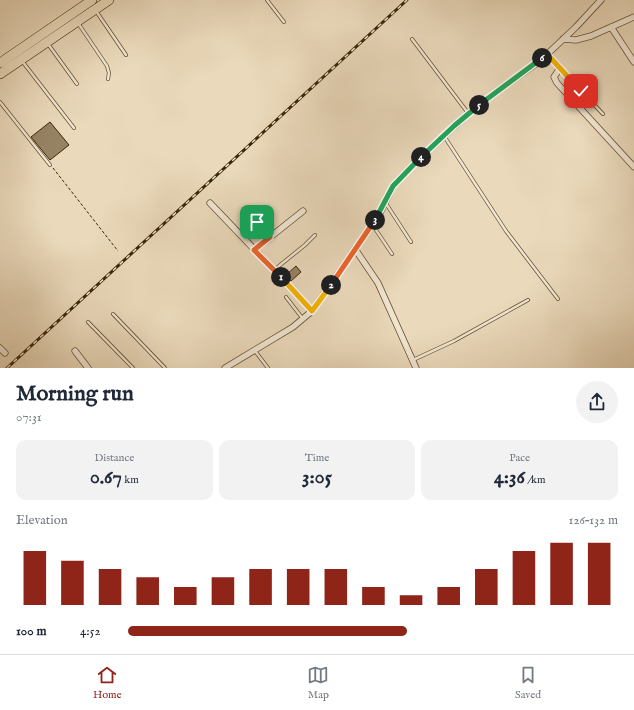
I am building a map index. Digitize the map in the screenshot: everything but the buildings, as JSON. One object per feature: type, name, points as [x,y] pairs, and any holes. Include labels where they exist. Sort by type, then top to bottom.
[{"type":"highway","points":[[0,63],[92,0]]},
{"type":"highway","points":[[0,74],[109,0]]},
{"type":"street","points":[[225,368],[292,328],[304,319],[312,311],[356,249],[385,202],[393,186],[444,136],[469,114],[500,89],[540,61],[601,0]]},
{"type":"street","points":[[563,39],[576,40],[591,36],[634,17]]},
{"type":"street","points":[[612,27],[634,62]]},
{"type":"street","points":[[547,54],[560,68],[554,77],[557,83],[634,167]]},
{"type":"street","points":[[210,203],[312,311]]},
{"type":"street","points":[[254,250],[303,211]]},
{"type":"street","points":[[257,222],[270,237]]},
{"type":"street","points":[[356,249],[378,283],[416,368]]},
{"type":"street","points":[[0,348],[5,353]]},
{"type":"street","points":[[74,351],[88,368]]},
{"type":"lane","points":[[267,0],[284,22]]},
{"type":"lane","points":[[95,9],[126,55]]},
{"type":"lane","points":[[77,22],[106,66],[109,72],[108,79]]},
{"type":"lane","points":[[412,39],[469,114]]},
{"type":"lane","points":[[46,42],[77,84]]},
{"type":"lane","points":[[21,60],[74,128]]},
{"type":"lane","points":[[560,68],[603,114]]},
{"type":"lane","points":[[0,102],[50,165]]},
{"type":"lane","points":[[444,136],[506,231],[558,299]]},
{"type":"lane","points":[[385,202],[411,242]]},
{"type":"lane","points":[[372,224],[392,254]]},
{"type":"lane","points":[[274,270],[315,235]]},
{"type":"lane","points":[[286,297],[304,319]]},
{"type":"lane","points":[[413,360],[454,341],[528,300]]},
{"type":"lane","points":[[113,314],[165,368]]},
{"type":"lane","points":[[88,322],[133,368]]},
{"type":"lane","points":[[254,350],[268,368]]},
{"type":"path","points":[[50,165],[118,252]]},
{"type":"railway","points":[[7,368],[407,0]]},
{"type":"route","points":[[257,222],[270,237],[254,250],[312,311],[379,215],[393,186],[454,126],[500,89],[540,61],[547,54],[581,91]]}]
